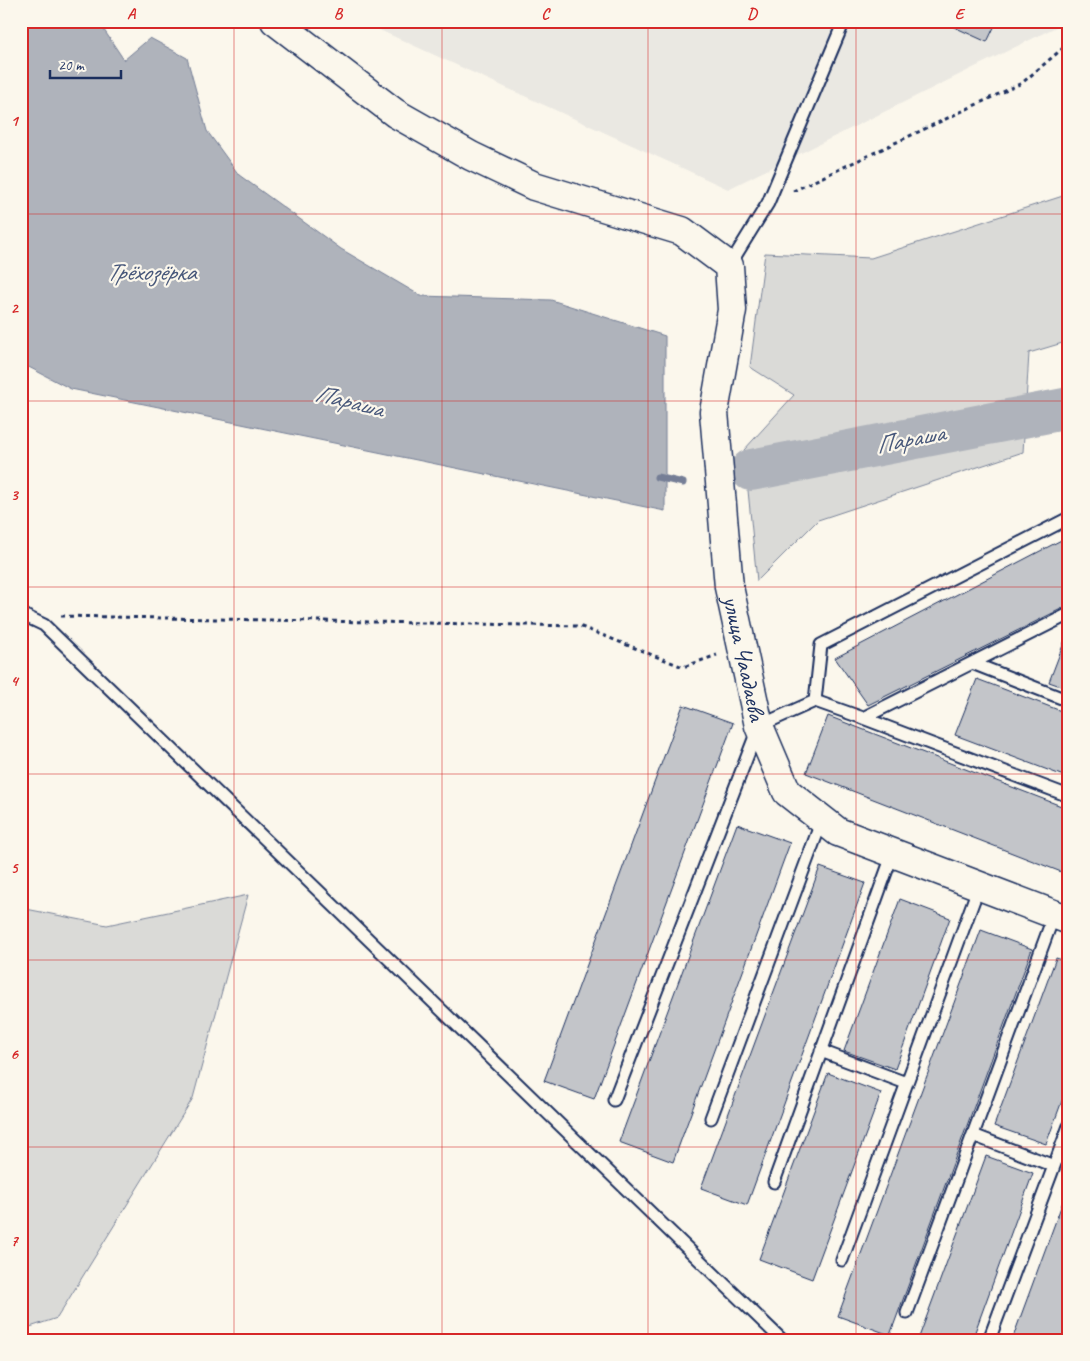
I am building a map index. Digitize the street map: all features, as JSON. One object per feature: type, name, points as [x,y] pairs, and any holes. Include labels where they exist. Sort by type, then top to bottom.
[{"type":"street","points":[[275,21],[395,113],[471,156],[534,186],[682,231],[729,266]]},
{"type":"street","name":"улица Чаадаева","points":[[729,266],[732,310],[714,412],[729,587],[759,726],[787,792],[838,832],[1061,918]]},
{"type":"lane","points":[[729,266],[768,203],[844,21]]},
{"type":"lane","points":[[815,701],[821,645],[1069,518]]},
{"type":"lane","points":[[21,614],[44,625],[782,1340]]},
{"type":"lane","points":[[863,718],[1067,618]]},
{"type":"lane","points":[[972,663],[1069,701]]},
{"type":"lane","points":[[614,1100],[759,726],[815,701],[1069,796]]},
{"type":"lane","points":[[711,1118],[822,819]]},
{"type":"lane","points":[[774,1182],[893,853]]},
{"type":"lane","points":[[842,1260],[979,886]]},
{"type":"lane","points":[[907,1313],[973,1135],[1061,918]]},
{"type":"lane","points":[[821,1051],[906,1083]]},
{"type":"lane","points":[[989,1340],[1069,1126]]},
{"type":"lane","points":[[973,1135],[1054,1166]]},
{"type":"path","points":[[768,203],[1022,83],[1069,43]]},
{"type":"path","points":[[55,616],[579,626],[682,667],[742,647]]},
{"type":"shaded area","points":[[360,21],[1068,21],[728,189]]},
{"type":"shaded area","points":[[1069,194],[1069,341],[1029,353],[1023,452],[818,520],[757,581],[744,450],[794,395],[750,367],[765,253],[871,258]]},
{"type":"shaded area","points":[[248,895],[193,1098],[57,1318],[21,1330],[21,908],[107,925]]},
{"type":"water","name":"Трёхозёрка","points":[[21,21],[98,21],[124,60],[150,38],[187,58],[207,131],[239,175],[341,249],[421,296],[551,300],[665,336],[665,511],[71,389],[21,363]]},
{"type":"building","points":[[941,21],[997,21],[987,42]]},
{"type":"building","points":[[1069,536],[1069,605],[868,705],[835,658]]},
{"type":"building","points":[[1069,632],[1069,689],[1049,682]]},
{"type":"building","points":[[977,679],[1069,714],[1069,778],[955,735]]},
{"type":"building","points":[[683,705],[733,723],[594,1099],[544,1081]]},
{"type":"building","points":[[828,716],[1069,809],[1069,875],[806,773]]},
{"type":"building","points":[[737,824],[790,843],[673,1162],[619,1142]]},
{"type":"building","points":[[820,867],[865,883],[747,1205],[701,1188]]},
{"type":"building","points":[[900,899],[950,918],[895,1069],[844,1051]]},
{"type":"building","points":[[981,930],[1032,949],[890,1335],[838,1316]]},
{"type":"building","points":[[1056,958],[1069,962],[1069,1082],[1046,1144],[994,1126]]},
{"type":"building","points":[[828,1073],[881,1093],[812,1279],[759,1259]]},
{"type":"building","points":[[986,1156],[1033,1173],[972,1340],[918,1340]]},
{"type":"building","points":[[1069,1185],[1069,1336],[1067,1340],[1012,1340]]},
{"type":"waterway","name":"Параша","points":[[751,470],[1069,408]]},
{"type":"waterway","name":"Параша","points":[[657,477],[683,483]]}]
